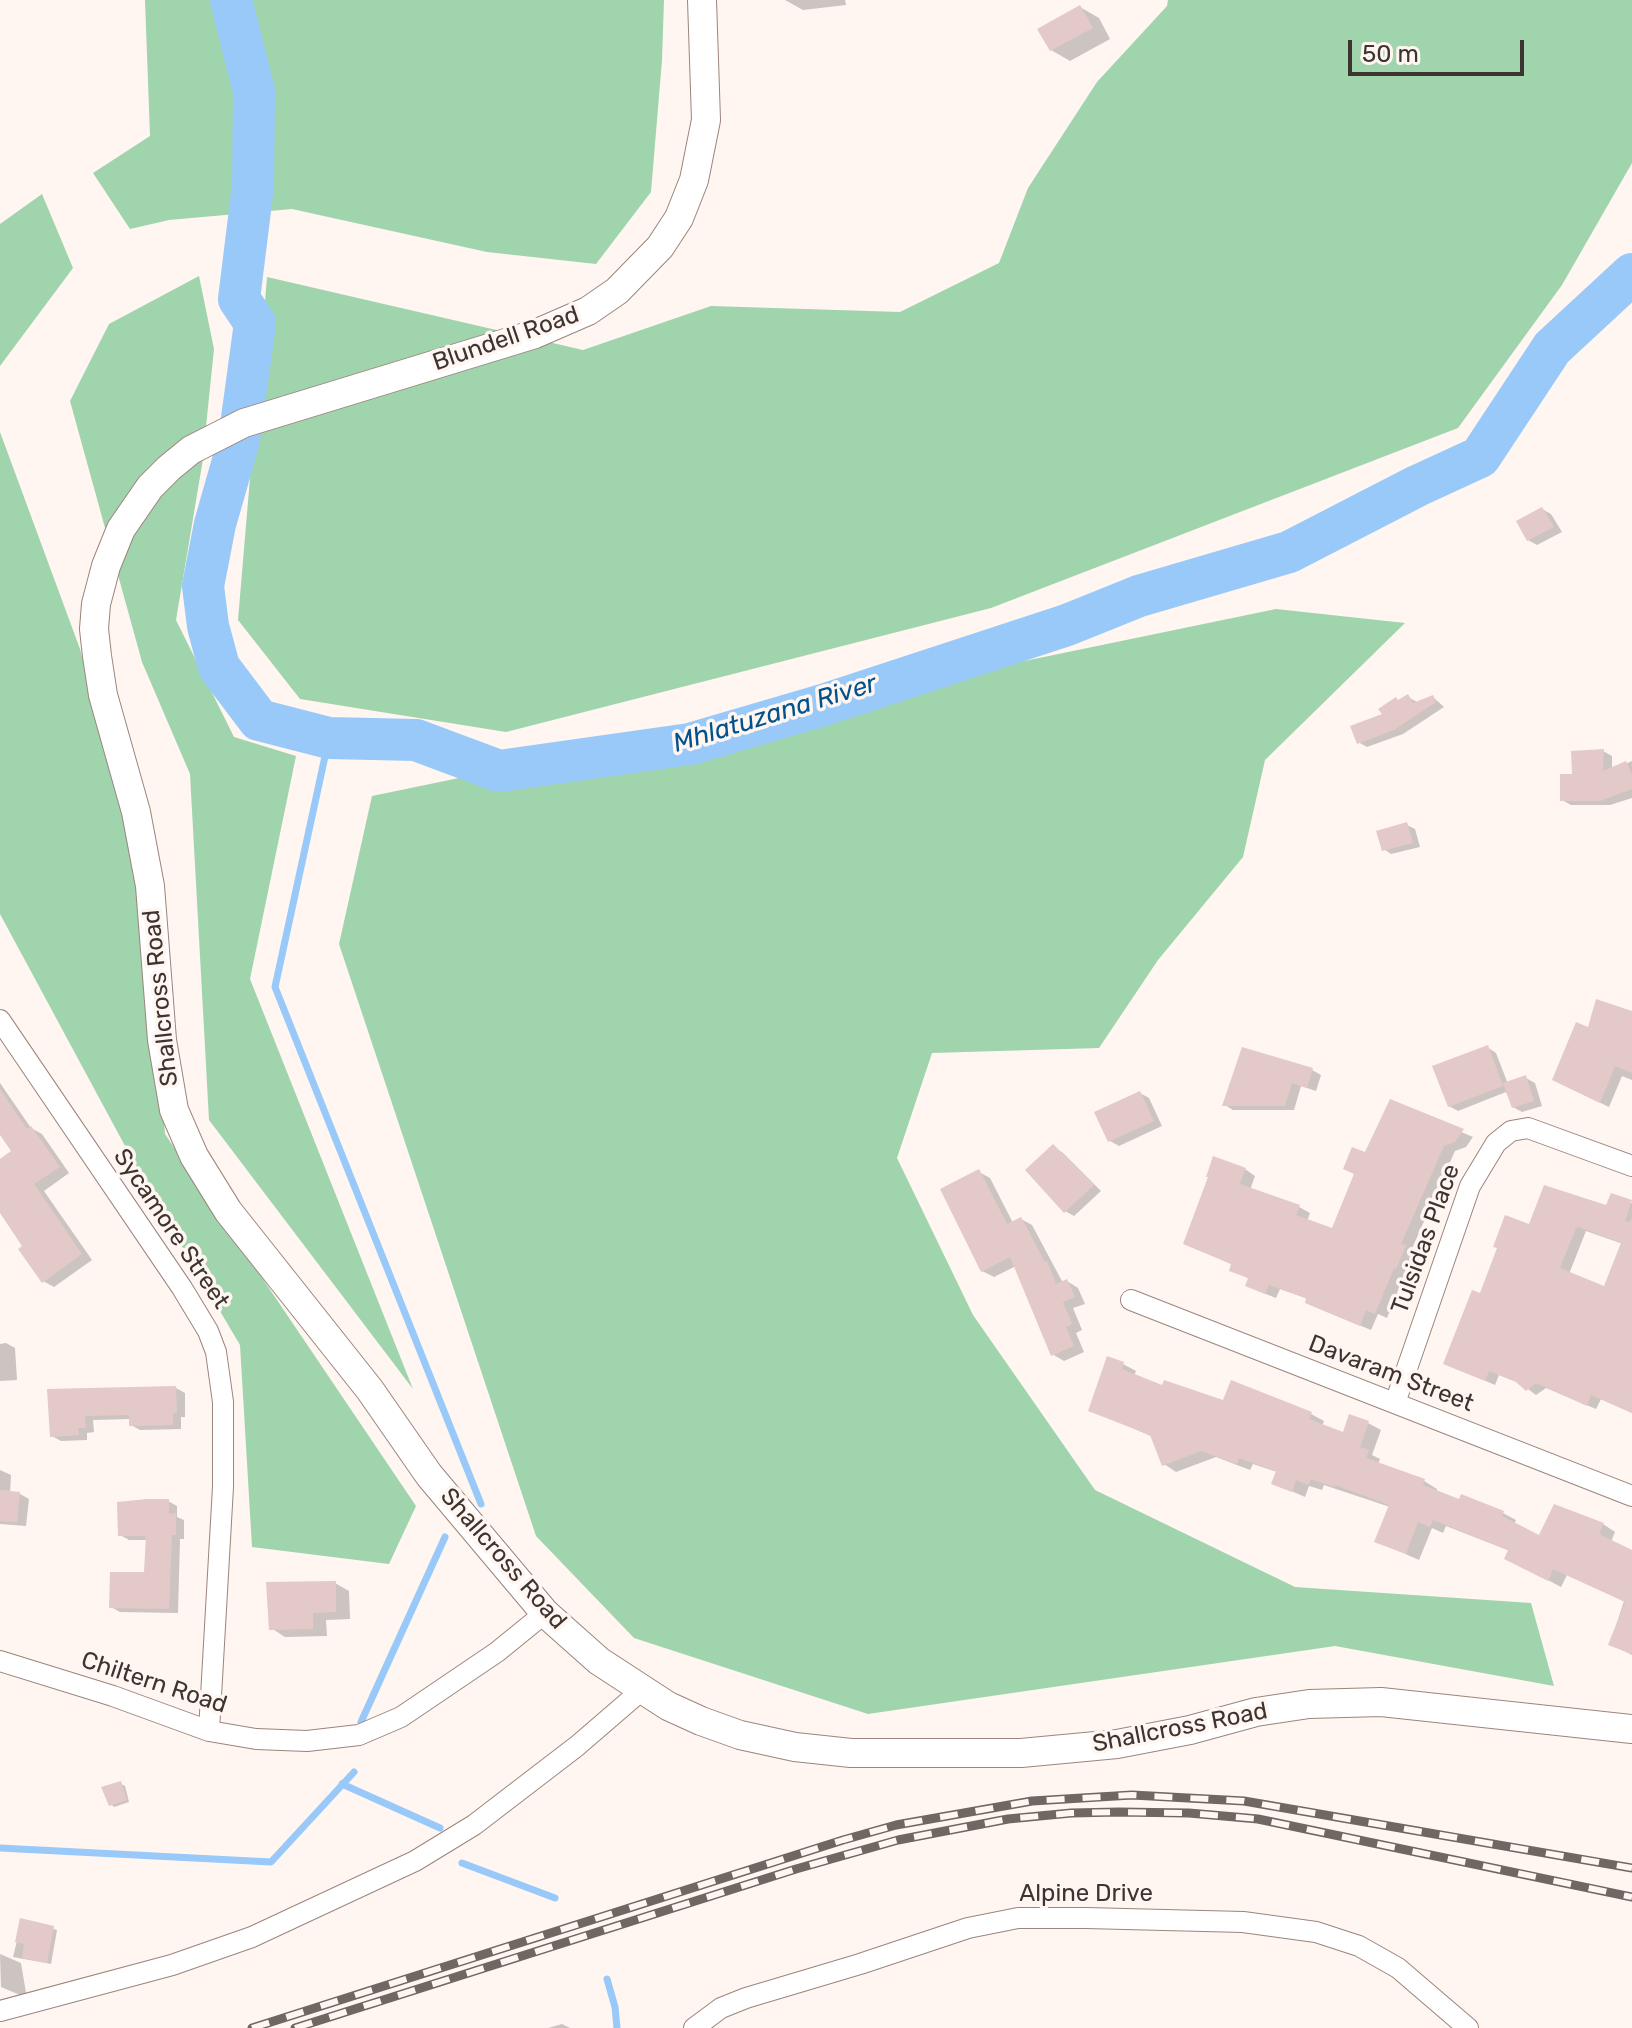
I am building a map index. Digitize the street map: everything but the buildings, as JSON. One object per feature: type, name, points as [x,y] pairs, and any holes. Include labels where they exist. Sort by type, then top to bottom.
[{"type":"street","name":"Blundell Road","points":[[121,529],[150,487],[191,450],[244,423],[535,334],[588,311],[617,291],[660,247],[679,218],[694,180],[706,120],[702,0]]},
{"type":"street","name":"Shallcross Road","points":[[121,529],[99,591],[94,629],[103,695],[136,812],[150,886],[162,1040],[174,1110],[194,1156],[228,1211],[370,1390],[429,1475],[545,1613],[599,1661],[642,1690],[701,1721],[740,1735],[795,1747],[851,1753],[1021,1753],[1117,1744],[1190,1730],[1256,1712],[1309,1704],[1381,1702],[1632,1729]]},
{"type":"street","name":"Sycamore Street","points":[[0,1020],[182,1288],[208,1331],[216,1352],[223,1402],[223,1487],[209,1731]]},
{"type":"street","name":"Tulsidas Place","points":[[1395,1403],[1470,1186],[1496,1143],[1511,1131],[1528,1128],[1632,1166]]},
{"type":"street","name":"Davaram Street","points":[[1131,1300],[1632,1496]]},
{"type":"street","name":"Chiltern Road","points":[[0,1661],[113,1696],[209,1731],[256,1739],[307,1741],[359,1735],[401,1717],[438,1694],[545,1613]]},
{"type":"street","points":[[0,2011],[172,1965],[252,1937],[415,1861],[474,1825],[577,1746],[642,1690]]},
{"type":"street","name":"Alpine Drive","points":[[694,2028],[721,2008],[746,1998],[968,1928],[1018,1918],[1086,1918],[1243,1922],[1316,1932],[1359,1946],[1398,1968],[1468,2028]]},
{"type":"green space","points":[[145,0],[664,0],[651,192],[596,264],[487,252],[292,209],[169,220],[130,229],[93,173],[150,136]]},
{"type":"green space","points":[[1168,0],[1632,0],[1632,163],[1562,285],[1458,428],[991,608],[506,732],[300,699],[238,620],[267,277],[583,350],[711,306],[900,312],[999,263],[1028,188],[1097,82],[1167,6]]},
{"type":"green space","points":[[42,194],[73,268],[0,366],[0,224]]},
{"type":"green space","points":[[199,276],[214,349],[202,465],[176,620],[234,737],[296,756],[250,979],[413,1389],[209,1120],[190,774],[142,662],[70,401],[109,324]]},
{"type":"green space","points":[[0,432],[80,649],[147,907],[165,1134],[416,1506],[389,1564],[252,1547],[240,1345],[152,1196],[0,914]]},
{"type":"green space","points":[[1276,609],[1405,623],[1265,760],[1243,857],[1158,960],[1099,1048],[932,1053],[897,1158],[973,1315],[1095,1490],[1295,1587],[1531,1603],[1554,1686],[1335,1646],[868,1714],[634,1638],[536,1536],[339,944],[372,796]]},
{"type":"waterway","name":"Mhlatuzana River","points":[[231,0],[254,91],[253,186],[239,299],[255,323],[239,440],[215,524],[203,586],[208,626],[219,667],[259,720],[329,738],[416,740],[499,771],[690,744],[823,705],[1067,625],[1139,596],[1289,552],[1480,457],[1552,348],[1632,274]]},
{"type":"waterway","points":[[329,738],[275,987],[481,1504]]},
{"type":"waterway","points":[[361,1722],[445,1537]]},
{"type":"waterway","points":[[0,1848],[271,1862],[354,1772]]},
{"type":"waterway","points":[[342,1784],[440,1828]]},
{"type":"waterway","points":[[462,1863],[555,1898]]},
{"type":"waterway","points":[[607,1979],[617,2028]]},
{"type":"railway","points":[[252,2028],[843,1840],[896,1825],[1032,1801],[1132,1795],[1244,1801],[1632,1868]]},
{"type":"railway","points":[[295,2028],[796,1869],[898,1840],[1008,1819],[1119,1812],[1189,1813],[1258,1819],[1632,1897]]}]
